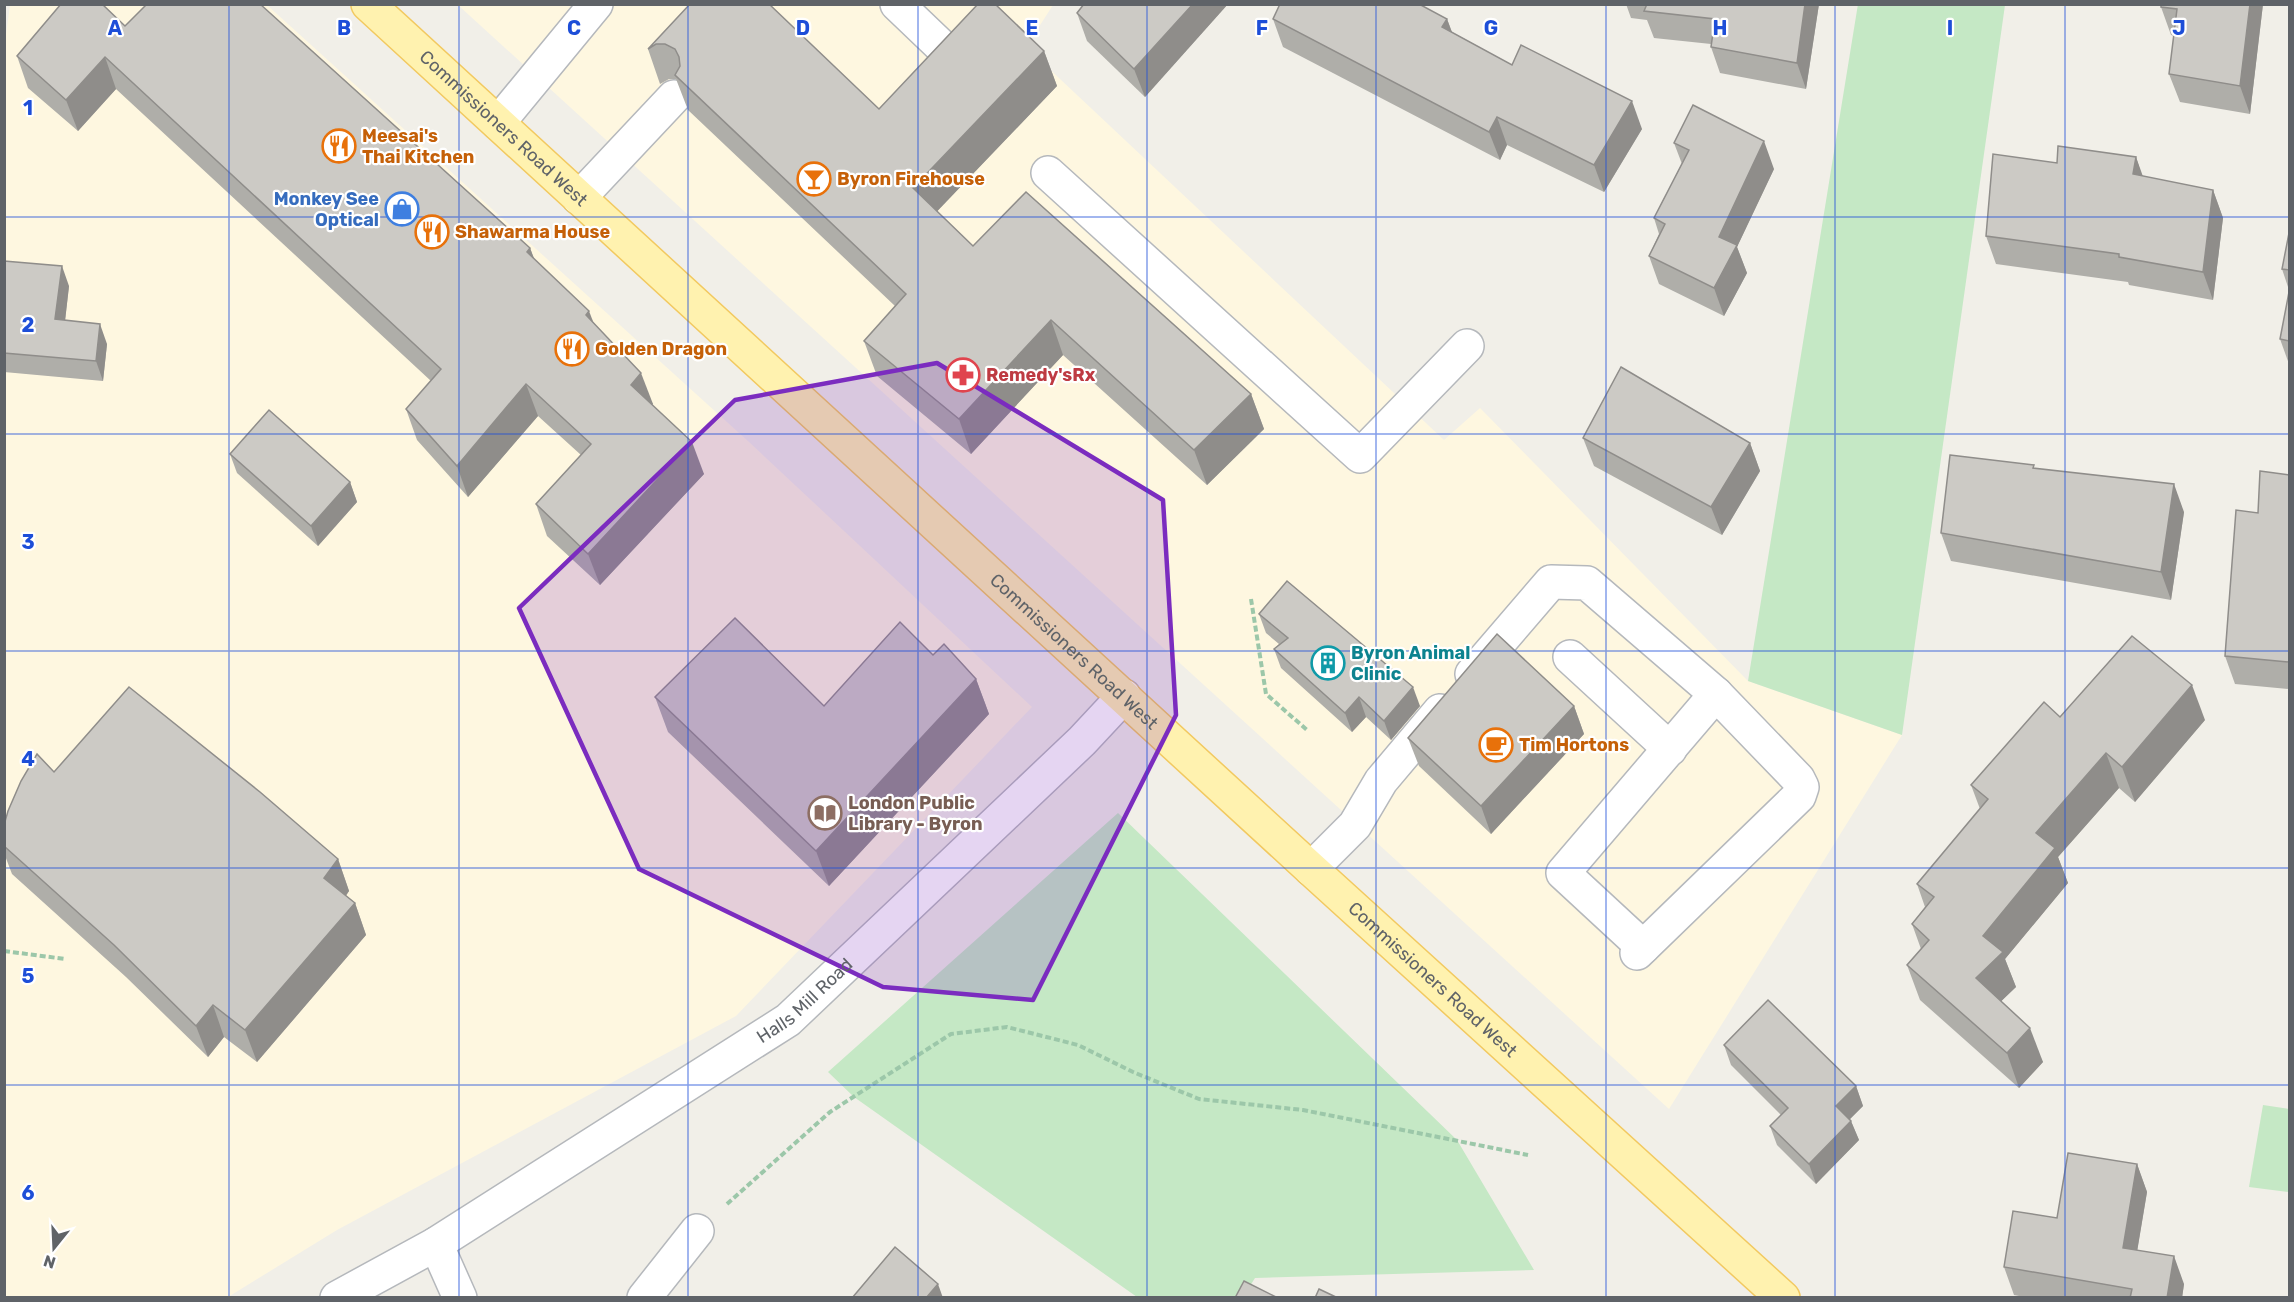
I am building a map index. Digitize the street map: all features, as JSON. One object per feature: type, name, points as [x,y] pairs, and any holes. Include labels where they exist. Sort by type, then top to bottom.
[{"type":"main road","name":"Commissioners Road West","points":[[368,4],[1311,869],[1783,1298]]},
{"type":"street","points":[[498,123],[596,4]]},
{"type":"street","points":[[897,4],[944,48]]},
{"type":"street","points":[[579,198],[674,97]]},
{"type":"street","points":[[1048,173],[1360,456],[1467,346]]},
{"type":"street","points":[[1311,869],[1355,825],[1381,781],[1551,582],[1587,583],[1716,694],[1798,779],[1802,787],[1802,792],[1640,950],[1563,873],[1716,694]]},
{"type":"street","points":[[1570,657],[1670,749]]},
{"type":"street","name":"Halls Mill Road","points":[[337,1298],[436,1244],[788,1020],[1082,741],[1124,696]]},
{"type":"street","points":[[644,1298],[697,1231]]},
{"type":"street","points":[[436,1244],[460,1298]]},
{"type":"path","points":[[1251,600],[1266,694],[1307,730]]},
{"type":"path","points":[[4,951],[66,959]]},
{"type":"path","points":[[697,1231],[830,1112],[951,1034],[1007,1027],[1078,1045],[1133,1072],[1199,1099],[1303,1110],[1528,1155]]},
{"type":"highlighted area","points":[[937,363],[1163,500],[1176,715],[1033,1000],[883,987],[639,869],[519,608],[735,400]]},
{"type":"shaded area","points":[[10,5],[267,5],[749,442],[1032,707],[736,1016],[337,1230],[228,1297],[5,1298],[4,49]]},
{"type":"shaded area","points":[[458,5],[1053,5],[1026,47],[1444,440],[1480,408],[1748,681],[1902,735],[1669,1109]]},
{"type":"green space","points":[[1858,4],[2005,5],[1902,735],[1748,681]]},
{"type":"green space","points":[[1118,813],[1457,1140],[1534,1270],[1255,1278],[1243,1297],[1137,1297],[854,1097],[828,1072]]},
{"type":"green space","points":[[2263,1105],[2289,1109],[2289,1192],[2249,1187]]},
{"type":"building","points":[[61,4],[102,4],[125,26],[147,4],[260,4],[530,248],[527,252],[589,311],[586,315],[641,373],[631,385],[692,442],[588,554],[536,504],[591,444],[526,384],[457,466],[406,409],[441,369],[105,57],[66,100],[17,56]]},
{"type":"building","points":[[690,4],[769,4],[879,109],[978,4],[995,4],[1044,51],[913,188],[973,246],[1026,192],[1251,394],[1194,450],[1051,320],[959,419],[864,341],[906,294],[675,75],[680,66],[675,49],[665,44],[656,44],[648,49]]},
{"type":"building","points":[[1084,4],[1193,4],[1134,69],[1077,13]]},
{"type":"building","points":[[1280,4],[1419,4],[1447,19],[1442,27],[1512,65],[1521,45],[1632,101],[1594,165],[1497,117],[1489,132],[1273,19]]},
{"type":"building","points":[[1647,4],[1805,4],[1797,63],[1711,47],[1715,19],[1644,11]]},
{"type":"building","points":[[2161,4],[2250,4],[2240,86],[2169,74],[2177,9],[2161,7]]},
{"type":"building","points":[[1693,105],[1764,141],[1719,237],[1737,245],[1714,288],[1649,256],[1665,224],[1654,218],[1689,150],[1674,143]]},
{"type":"building","points":[[2058,146],[2136,157],[2133,174],[2213,190],[2203,272],[2119,257],[2119,254],[1986,236],[1993,154],[2057,163]]},
{"type":"building","points":[[2289,233],[2289,270],[2282,269]]},
{"type":"building","points":[[4,261],[62,266],[55,319],[100,324],[96,361],[4,353]]},
{"type":"building","points":[[2289,292],[2289,341],[2280,339]]},
{"type":"building","points":[[1621,367],[1750,443],[1711,507],[1583,438]]},
{"type":"building","points":[[269,410],[350,482],[311,526],[230,454]]},
{"type":"building","points":[[1950,455],[2034,465],[2033,468],[2174,484],[2161,572],[1941,533]]},
{"type":"building","points":[[2260,471],[2289,475],[2289,662],[2225,656],[2236,510],[2258,513]]},
{"type":"building","name":"Byron Animal Clinic","points":[[1287,581],[1413,687],[1384,721],[1359,697],[1345,713],[1274,649],[1288,638],[1259,614]]},
{"type":"building","name":"London Public Library - Byron","points":[[735,618],[824,706],[900,622],[933,655],[944,644],[976,679],[816,851],[655,697]]},
{"type":"building","name":"Tim Hortons","points":[[1497,634],[1574,706],[1481,806],[1408,738]]},
{"type":"building","points":[[2132,636],[2192,685],[2122,767],[2106,753],[2036,833],[2055,848],[1983,936],[2003,952],[1976,978],[2030,1028],[2007,1053],[1907,965],[1929,940],[1912,924],[1934,897],[1917,884],[1988,799],[1971,785],[2044,702],[2060,717]]},
{"type":"building","points":[[129,687],[260,792],[338,859],[324,878],[355,903],[245,1030],[213,1005],[196,1026],[114,945],[4,846],[4,825],[8,811],[21,781],[37,754],[54,772]]},
{"type":"building","points":[[1768,1000],[1856,1086],[1836,1106],[1851,1121],[1809,1164],[1770,1126],[1788,1108],[1724,1045]]},
{"type":"building","points":[[2068,1153],[2137,1164],[2123,1248],[2174,1256],[2167,1298],[2130,1298],[2132,1289],[2004,1267],[2013,1211],[2057,1218]]},
{"type":"building","points":[[895,1247],[938,1284],[926,1298],[852,1298]]},
{"type":"building","points":[[1244,1281],[1278,1298],[1235,1298]]},
{"type":"building","points":[[1319,1289],[1338,1298],[1315,1298]]},
{"type":"place","name":"Meesai's Thai Kitchen","points":[[339,146]]},
{"type":"place","name":"Byron Firehouse","points":[[814,179]]},
{"type":"place","name":"Monkey See Optical","points":[[402,209]]},
{"type":"place","name":"Shawarma House","points":[[432,232]]},
{"type":"place","name":"Golden Dragon","points":[[572,349]]},
{"type":"place","name":"Remedy'sRx","points":[[963,375]]},
{"type":"place","name":"Byron Animal Clinic","points":[[1328,663]]},
{"type":"place","name":"Tim Hortons","points":[[1496,745]]},
{"type":"place","name":"London Public Library - Byron","points":[[825,813]]}]
